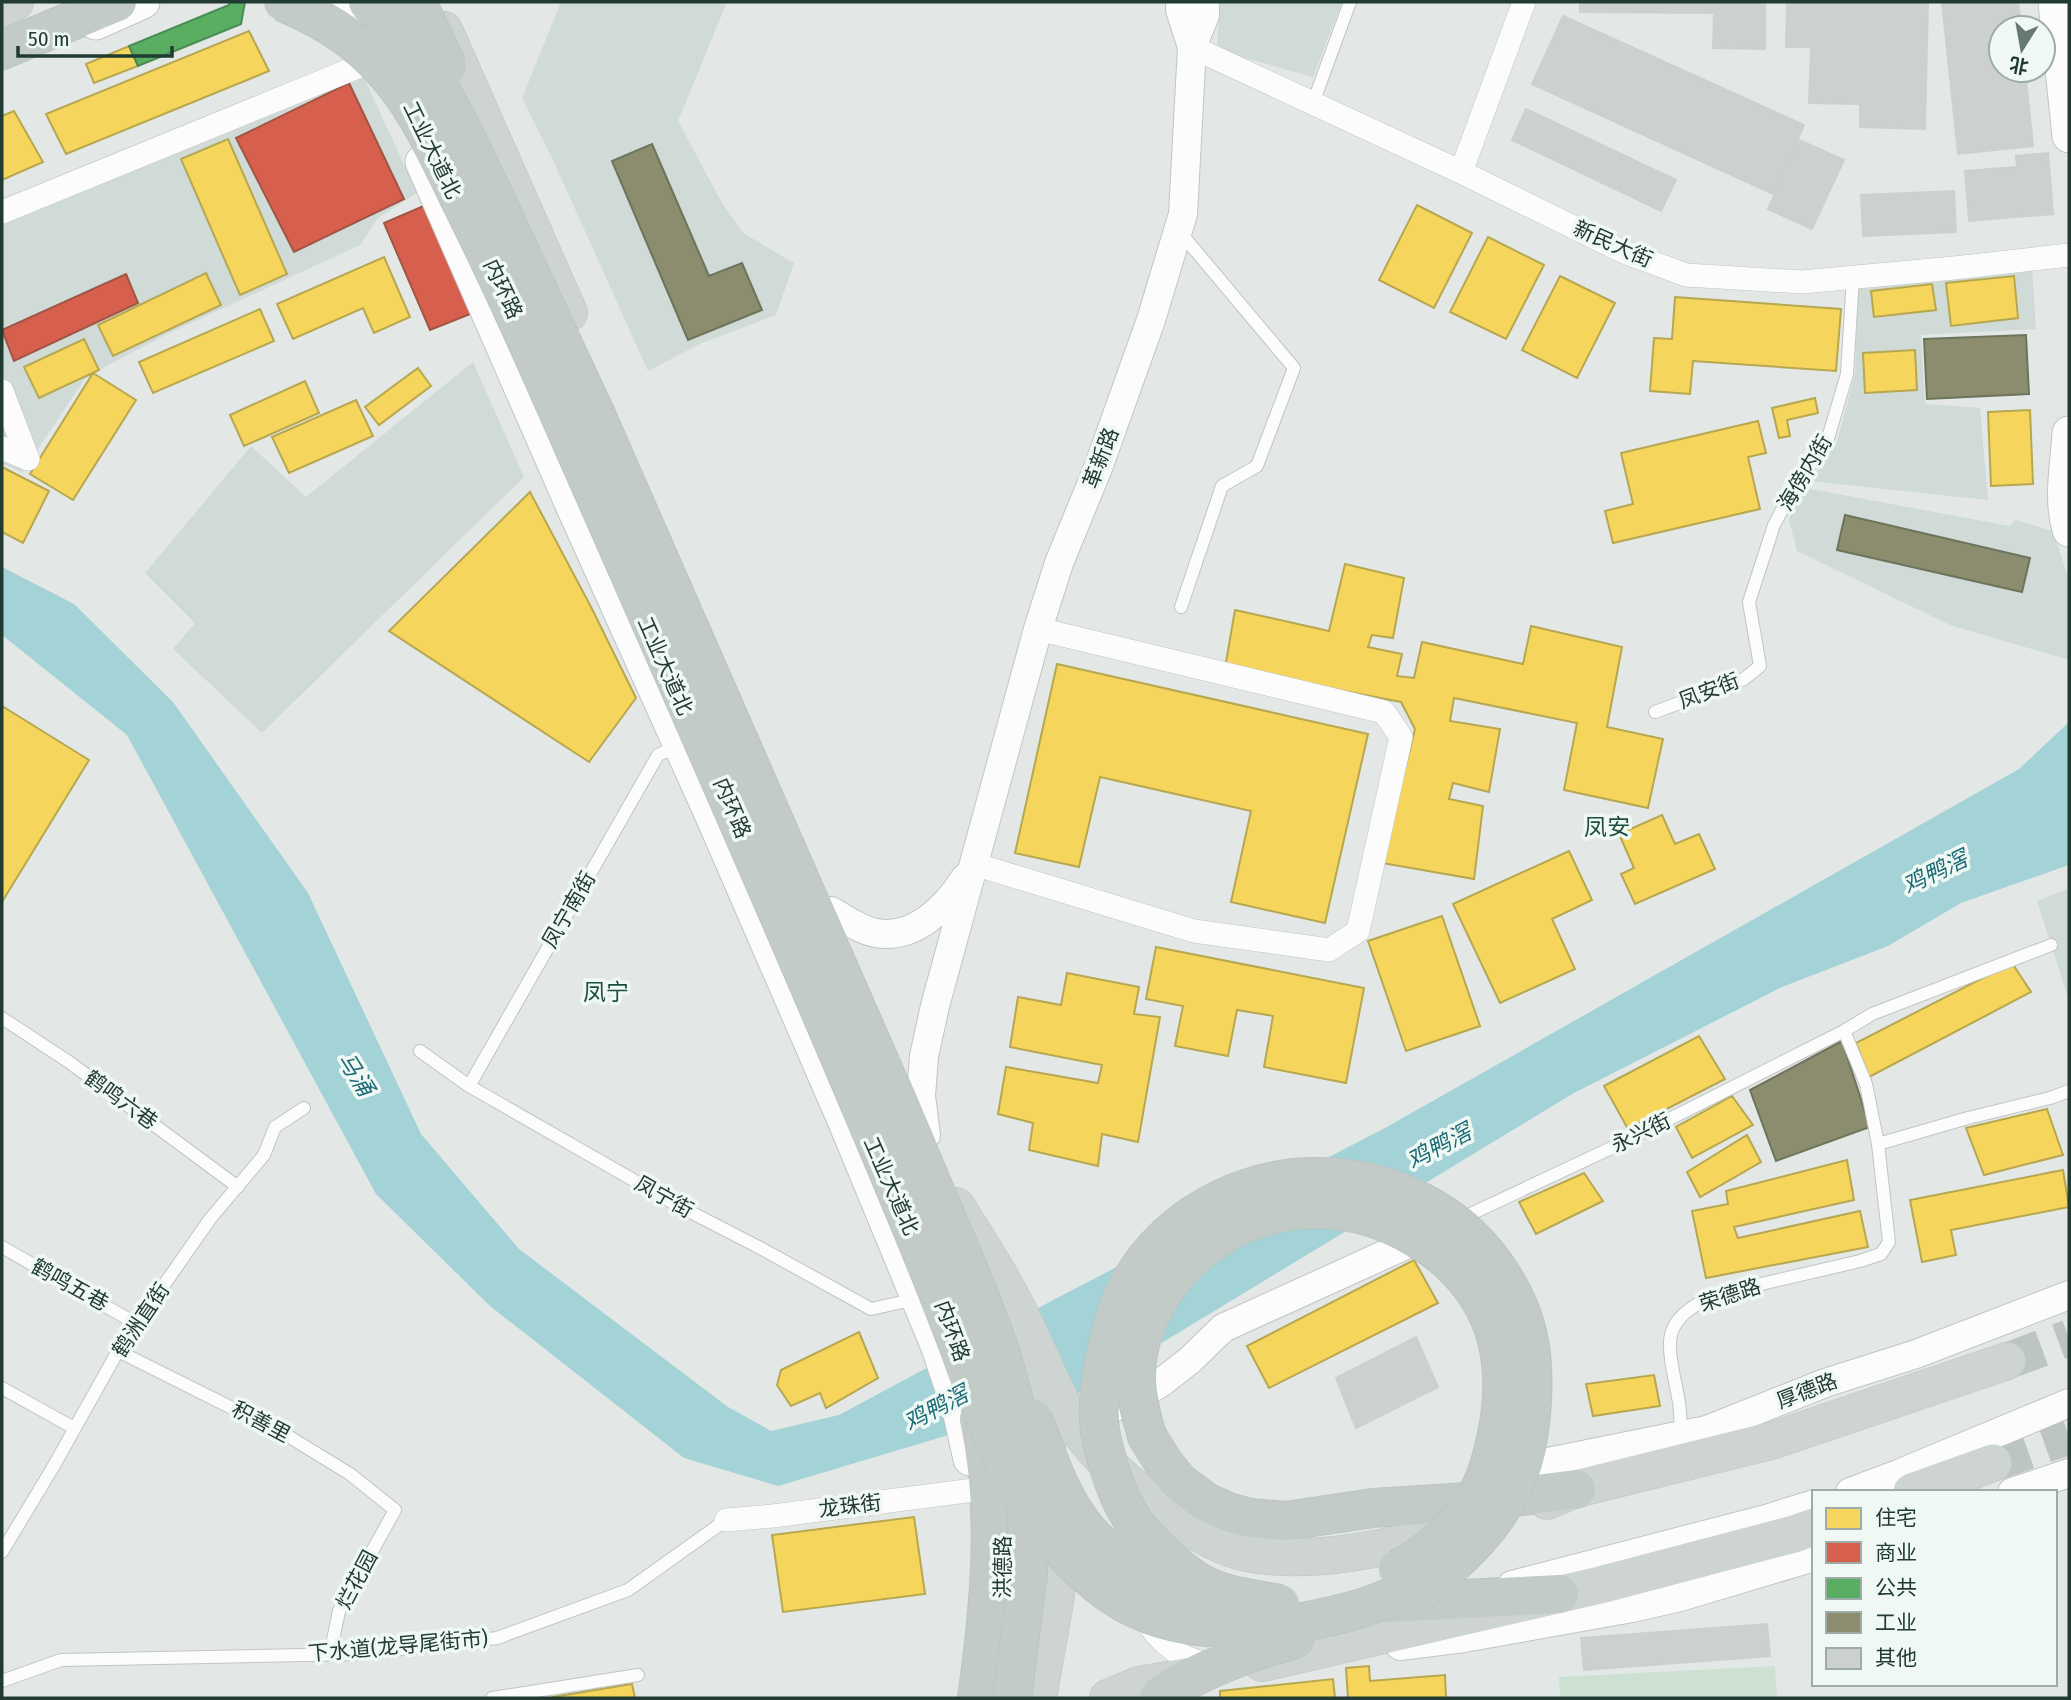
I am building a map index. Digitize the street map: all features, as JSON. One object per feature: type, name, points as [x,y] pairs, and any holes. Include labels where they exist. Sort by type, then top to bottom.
[{"type":"highway","points":[[2,24],[49,2]]},
{"type":"highway","points":[[2,50],[117,2]]},
{"type":"highway","name":"内环路","points":[[283,2],[310,13],[366,51],[389,76],[427,133],[498,275],[703,741],[917,1241],[978,1330],[1014,1401],[1026,1475],[1028,1573],[1012,1698]]},
{"type":"highway","name":"内环路","points":[[368,2],[413,46],[440,89],[485,177],[596,415],[961,1250],[978,1330],[973,1394],[984,1440],[990,1511],[990,1589],[977,1698]]},
{"type":"highway","points":[[390,2],[418,67],[498,275]]},
{"type":"highway","points":[[417,2],[492,165],[596,415]]},
{"type":"highway","points":[[1296,1178],[1348,1179],[1373,1184],[1423,1203],[1454,1223],[1483,1250],[1497,1268],[1522,1312],[1529,1337],[1532,1366],[1531,1428],[1516,1483],[1501,1511],[1467,1552],[1451,1588],[1315,1606],[1280,1604],[1230,1594],[1199,1583],[1168,1559],[1134,1522],[1111,1475],[1099,1427],[1102,1371],[1116,1314],[1135,1276],[1180,1224],[1220,1198],[1244,1188],[1296,1178]]},
{"type":"highway","points":[[978,1330],[1023,1394],[1062,1490],[1080,1522],[1101,1544],[1152,1580],[1190,1598],[1233,1603],[1323,1593],[1370,1583],[1430,1551],[1458,1520],[1478,1493],[1492,1456],[1501,1418],[1502,1363],[1490,1319],[1466,1280],[1451,1263],[1419,1239],[1385,1221],[1360,1213],[1308,1209],[1283,1211],[1232,1228],[1212,1241],[1173,1278],[1145,1329],[1139,1347],[1136,1380],[1147,1436],[1163,1462],[1180,1483],[1206,1502],[1250,1518],[1286,1521],[1373,1508],[1483,1501],[1576,1489]]},
{"type":"highway","points":[[978,1330],[997,1449],[1020,1494],[1050,1539],[1102,1588],[1127,1604],[1194,1626],[1248,1629],[1304,1622],[1451,1588]]},
{"type":"highway","points":[[1373,1508],[1538,1464]]},
{"type":"highway","points":[[1159,1698],[1176,1686],[1263,1648],[1356,1624],[1388,1610],[1420,1591],[1451,1588],[1559,1594]]},
{"type":"main road","points":[[2,8],[15,2]]},
{"type":"main road","points":[[2,38],[81,2]]},
{"type":"main road","points":[[2,66],[143,2]]},
{"type":"main road","points":[[317,2],[359,34]]},
{"type":"main road","points":[[346,2],[425,169],[662,624]]},
{"type":"main road","points":[[374,2],[409,55],[479,195],[557,287]]},
{"type":"main road","name":"工业大道北","points":[[432,2],[557,287],[662,624],[708,728],[817,916],[926,1135],[956,1206],[978,1330]]},
{"type":"main road","points":[[2055,2],[2069,136]]},
{"type":"main road","name":"工业大道北","points":[[359,34],[494,277],[662,624],[708,728],[857,1108],[978,1330]]},
{"type":"main road","points":[[2069,433],[2064,494],[2064,514],[2069,530]]},
{"type":"main road","points":[[708,728],[801,1020],[919,1299],[978,1330],[1031,1385],[1052,1412],[1130,1485],[1160,1509],[1191,1529],[1233,1550],[1250,1554],[1297,1557],[1329,1556],[1437,1537],[1498,1520],[1576,1489],[1774,1440],[2007,1361]]},
{"type":"main road","name":"洪德路","points":[[978,1330],[988,1437],[1000,1487],[1004,1555],[1003,1612],[991,1698]]},
{"type":"main road","points":[[1038,1698],[1056,1596],[1057,1510],[1052,1412]]},
{"type":"main road","points":[[960,1698],[975,1590],[974,1490],[988,1437]]},
{"type":"main road","points":[[1924,1490],[2002,1477]]},
{"type":"main road","points":[[1108,1698],[1139,1685],[1237,1668],[1650,1573],[1812,1528]]},
{"type":"main road","points":[[1051,1633],[1053,1698]]},
{"type":"street","name":"革新路","points":[[1180,2],[1192,47]]},
{"type":"street","name":"革新路","points":[[926,1135],[921,1097],[924,1056],[935,1006],[1038,629],[1059,562],[1098,468],[1151,320],[1183,214],[1192,47],[1205,15],[1205,2]]},
{"type":"street","points":[[1461,172],[1524,2]]},
{"type":"street","points":[[2,212],[359,34]]},
{"type":"street","name":"新民大街","points":[[1192,47],[1461,172],[1624,252],[1686,275],[1802,282],[2069,255]]},
{"type":"street","points":[[479,195],[662,624]]},
{"type":"street","points":[[2,391],[29,459],[2,448]]},
{"type":"street","points":[[817,916],[877,933],[897,933],[924,923],[945,905],[974,864],[1194,931],[1329,950],[1358,931],[1401,737],[1384,712],[1038,629]]},
{"type":"street","points":[[817,916],[929,1212],[978,1330]]},
{"type":"street","points":[[1052,1412],[1084,1414],[1107,1411],[1162,1382],[1223,1328],[1437,1231],[1472,1265],[1490,1294],[1506,1339],[1517,1411],[1538,1464]]},
{"type":"street","name":"厚德路","points":[[1538,1464],[1707,1430],[1825,1383],[1916,1354],[2069,1295]]},
{"type":"street","points":[[1855,1490],[2069,1403]]},
{"type":"street","points":[[988,1437],[1015,1465],[1026,1548],[1051,1633]]},
{"type":"street","points":[[2002,1477],[2069,1473]]},
{"type":"street","name":"龙珠街","points":[[726,1520],[786,1515],[974,1490]]},
{"type":"street","points":[[1451,1588],[1766,1519],[1812,1505]]},
{"type":"street","points":[[1233,1550],[1182,1538],[1165,1541],[1143,1551],[1139,1557],[1136,1576],[1142,1613],[1164,1644],[1183,1657],[1200,1663],[1237,1668]]},
{"type":"street","points":[[1303,1653],[1382,1648],[1464,1638],[1632,1608],[1680,1597],[1812,1558]]},
{"type":"lane","points":[[1313,103],[1350,2]]},
{"type":"lane","points":[[1178,231],[1294,368],[1257,466],[1222,486],[1181,607]]},
{"type":"lane","name":"海傍内街","points":[[1760,666],[1749,602],[1774,526],[1798,481],[1826,445],[1847,374],[1853,277]]},
{"type":"lane","name":"凤安街","points":[[1655,712],[1744,679],[1760,666]]},
{"type":"lane","name":"凤宁南街","points":[[469,1086],[658,755],[708,728]]},
{"type":"lane","name":"永兴街","points":[[1437,1231],[1624,1142],[1844,1031],[1872,1014],[2051,945]]},
{"type":"lane","name":"鹤鸣六巷","points":[[2,1018],[69,1062],[238,1186]]},
{"type":"lane","points":[[1844,1031],[1866,1084],[1878,1144],[2069,1091]]},
{"type":"lane","name":"凤宁街","points":[[419,1051],[469,1086],[677,1205],[871,1309],[919,1299]]},
{"type":"lane","name":"鹤洲直街","points":[[3,1545],[52,1469],[118,1350],[210,1219],[264,1155],[275,1127],[303,1108]]},
{"type":"lane","name":"荣德路","points":[[1681,1435],[1679,1398],[1672,1368],[1670,1339],[1677,1323],[1688,1309],[1707,1298],[1881,1254],[1889,1242],[1878,1144]]},
{"type":"lane","name":"鹤鸣五巷","points":[[2,1247],[138,1324]]},
{"type":"lane","name":"积善里","points":[[118,1350],[288,1436],[350,1474],[395,1510]]},
{"type":"lane","points":[[2,1388],[74,1428]]},
{"type":"lane","name":"烂花园","points":[[330,1654],[339,1611],[395,1510]]},
{"type":"lane","name":"下水道(龙导尾街市)","points":[[2,1681],[61,1660],[358,1654],[497,1638],[628,1590],[726,1520]]},
{"type":"lane","points":[[492,1698],[638,1675]]},
{"type":"shaded area","points":[[561,2],[727,2],[678,121],[722,203],[743,233],[794,263],[776,315],[702,343],[648,371],[553,160],[522,98]]},
{"type":"shaded area","points":[[1220,2],[1342,2],[1313,77],[1217,50]]},
{"type":"shaded area","points":[[356,60],[417,193],[378,218],[360,245],[165,335],[99,370],[84,380],[22,473],[2,463],[2,209]]},
{"type":"shaded area","points":[[2032,265],[2036,329],[1921,335],[1925,404],[1980,408],[1988,500],[1810,481],[1837,442],[1855,374],[1858,281]]},
{"type":"shaded area","points":[[473,362],[524,477],[262,733],[173,649],[195,623],[145,573],[251,446],[306,497]]},
{"type":"shaded area","points":[[1800,487],[2009,526],[2016,520],[2053,531],[2069,580],[2069,660],[1950,625],[1797,551],[1789,520]]},
{"type":"shaded area","points":[[2069,888],[2069,1001],[2037,901]]},
{"type":"green space","points":[[1775,1666],[1777,1698],[1560,1698],[1559,1677]]},
{"type":"water","points":[[2,567],[74,604],[173,702],[308,893],[421,1134],[519,1249],[728,1407],[771,1431],[839,1415],[1057,1298],[1385,1128],[2019,769],[2069,722],[2069,865],[1961,903],[1888,946],[1782,987],[1574,1093],[1069,1399],[778,1486],[684,1458],[490,1306],[376,1194],[127,735],[2,635]]},
{"type":"building: 住宅","points":[[249,31],[269,71],[66,154],[46,114]]},
{"type":"building: 住宅","points":[[129,46],[138,66],[94,83],[86,64]]},
{"type":"building: 住宅","points":[[14,111],[43,162],[2,180],[2,116]]},
{"type":"building: 住宅","points":[[228,139],[287,274],[240,295],[181,159]]},
{"type":"building: 住宅","points":[[1417,205],[1472,233],[1434,308],[1379,280]]},
{"type":"building: 住宅","points":[[1488,237],[1544,265],[1506,339],[1450,312]]},
{"type":"building: 住宅","points":[[384,257],[410,317],[374,333],[363,308],[293,339],[277,304]]},
{"type":"building: 住宅","points":[[206,273],[221,305],[113,356],[98,325]]},
{"type":"building: 住宅","points":[[1560,276],[1615,303],[1577,378],[1522,350]]},
{"type":"building: 住宅","points":[[2014,276],[2018,318],[1951,326],[1946,283]]},
{"type":"building: 住宅","points":[[1932,284],[1936,310],[1874,317],[1871,291]]},
{"type":"building: 住宅","points":[[1675,297],[1841,309],[1836,371],[1693,361],[1690,394],[1650,391],[1654,338],[1672,339]]},
{"type":"building: 住宅","points":[[260,309],[274,341],[153,393],[139,362]]},
{"type":"building: 住宅","points":[[84,339],[99,370],[39,398],[24,367]]},
{"type":"building: 住宅","points":[[1915,350],[1917,390],[1865,393],[1863,353]]},
{"type":"building: 住宅","points":[[418,368],[431,386],[379,425],[365,407]]},
{"type":"building: 住宅","points":[[93,373],[136,400],[73,500],[30,474]]},
{"type":"building: 住宅","points":[[305,381],[319,413],[244,446],[230,415]]},
{"type":"building: 住宅","points":[[1815,398],[1818,413],[1787,420],[1790,436],[1779,438],[1772,408]]},
{"type":"building: 住宅","points":[[356,400],[373,436],[289,473],[272,437]]},
{"type":"building: 住宅","points":[[2030,410],[2033,484],[1991,486],[1988,412]]},
{"type":"building: 住宅","points":[[1758,421],[1766,453],[1748,457],[1760,509],[1613,543],[1605,511],[1633,504],[1621,453]]},
{"type":"building: 住宅","points":[[2,467],[49,491],[23,543],[2,532]]},
{"type":"building: 住宅","points":[[530,492],[636,698],[589,762],[389,631]]},
{"type":"building: 住宅","points":[[1345,564],[1404,578],[1393,638],[1372,635],[1368,647],[1402,654],[1397,676],[1414,678],[1422,642],[1523,664],[1531,626],[1622,647],[1607,727],[1663,739],[1648,808],[1564,790],[1577,723],[1454,698],[1450,721],[1500,729],[1489,792],[1453,783],[1449,799],[1483,806],[1474,879],[1382,863],[1415,729],[1401,702],[1225,668],[1235,610],[1329,631]]},
{"type":"building: 住宅","points":[[1057,664],[1368,734],[1325,923],[1231,902],[1251,811],[1100,777],[1079,867],[1015,853]]},
{"type":"building: 住宅","points":[[2,706],[89,760],[2,902]]},
{"type":"building: 住宅","points":[[1662,815],[1675,844],[1699,834],[1715,869],[1635,904],[1621,874],[1634,868],[1619,834]]},
{"type":"building: 住宅","points":[[1569,851],[1592,900],[1552,919],[1575,969],[1500,1003],[1453,904]]},
{"type":"building: 住宅","points":[[1442,916],[1480,1026],[1406,1051],[1368,941]]},
{"type":"building: 住宅","points":[[1156,947],[1364,988],[1346,1083],[1264,1067],[1273,1016],[1237,1010],[1228,1056],[1175,1046],[1183,1006],[1146,999]]},
{"type":"building: 住宅","points":[[2012,963],[2031,992],[1869,1077],[1856,1043]]},
{"type":"building: 住宅","points":[[1067,973],[1139,987],[1134,1014],[1160,1017],[1138,1142],[1102,1134],[1098,1166],[1029,1150],[1033,1123],[998,1114],[1006,1067],[1098,1083],[1102,1065],[1010,1047],[1018,997],[1061,1005]]},
{"type":"building: 住宅","points":[[1699,1036],[1725,1079],[1628,1129],[1604,1086]]},
{"type":"building: 住宅","points":[[1732,1096],[1753,1125],[1692,1158],[1676,1127]]},
{"type":"building: 住宅","points":[[2047,1109],[2063,1155],[1984,1175],[1966,1128]]},
{"type":"building: 住宅","points":[[1747,1135],[1761,1162],[1700,1197],[1687,1172]]},
{"type":"building: 住宅","points":[[1847,1160],[1854,1200],[1734,1227],[1738,1238],[1860,1211],[1868,1247],[1706,1278],[1692,1211],[1728,1204],[1726,1191]]},
{"type":"building: 住宅","points":[[2063,1170],[2069,1207],[1951,1230],[1956,1255],[1922,1262],[1910,1200]]},
{"type":"building: 住宅","points":[[1584,1173],[1603,1201],[1536,1234],[1519,1202]]},
{"type":"building: 住宅","points":[[1414,1260],[1438,1303],[1269,1388],[1247,1346]]},
{"type":"building: 住宅","points":[[859,1332],[878,1378],[826,1408],[820,1393],[791,1406],[777,1385],[781,1370]]},
{"type":"building: 住宅","points":[[1654,1375],[1660,1406],[1593,1416],[1586,1384]]},
{"type":"building: 住宅","points":[[914,1517],[925,1594],[783,1612],[772,1535]]},
{"type":"building: 住宅","points":[[1369,1666],[1370,1681],[1445,1675],[1446,1698],[1348,1698],[1346,1668]]},
{"type":"building: 住宅","points":[[1333,1679],[1335,1698],[1220,1698],[1220,1691]]},
{"type":"building: 住宅","points":[[632,1684],[635,1698],[553,1697]]},
{"type":"building: 商业","points":[[349,83],[404,199],[294,252],[236,138]]},
{"type":"building: 商业","points":[[435,201],[483,309],[430,330],[384,223]]},
{"type":"building: 商业","points":[[126,274],[138,303],[14,361],[2,330]]},
{"type":"building: 公共","points":[[230,2],[245,2],[241,24],[138,66],[129,46],[229,5]]},
{"type":"building: 工业","points":[[652,144],[709,276],[742,263],[762,310],[688,340],[612,161]]},
{"type":"building: 工业","points":[[2026,335],[2029,394],[1927,399],[1924,339]]},
{"type":"building: 工业","points":[[1845,515],[2030,558],[2022,592],[1837,550]]},
{"type":"building: 工业","points":[[1842,1041],[1870,1127],[1776,1161],[1750,1090]]},
{"type":"building: 其他","points":[[1580,2],[1765,2],[1765,49],[1713,48],[1714,13],[1580,12]]},
{"type":"building: 其他","points":[[1787,2],[1928,2],[1925,129],[1860,127],[1860,104],[1809,103],[1811,47],[1786,47]]},
{"type":"building: 其他","points":[[1942,2],[2018,2],[2019,14],[1987,14],[1987,84],[2026,84],[2033,146],[1958,154]]},
{"type":"building: 其他","points":[[1563,16],[1804,125],[1773,194],[1532,84]]},
{"type":"building: 其他","points":[[1526,109],[1676,180],[1661,211],[1512,140]]},
{"type":"building: 其他","points":[[1799,140],[1844,160],[1812,229],[1768,209]]},
{"type":"building: 其他","points":[[2048,153],[2053,214],[1969,221],[1965,171],[2017,167],[2016,156]]},
{"type":"building: 其他","points":[[1954,191],[1956,232],[1863,236],[1861,195]]},
{"type":"building: 其他","points":[[1416,1337],[1438,1387],[1356,1428],[1336,1378]]},
{"type":"building: 其他","points":[[1767,1624],[1770,1656],[1584,1670],[1581,1638]]},
{"type":"tunnel","points":[[2007,1361],[2069,1338]]},
{"type":"tunnel","points":[[1993,1463],[2069,1436]]},
{"type":"district","name":"凤安","points":[[1607,827]]},
{"type":"district","name":"凤宁","points":[[606,992]]},
{"type":"water label","name":"鸡鸭滘","points":[[1935,872]]},
{"type":"water label","name":"马涌","points":[[356,1074]]},
{"type":"water label","name":"鸡鸭滘","points":[[1439,1146]]},
{"type":"water label","name":"鸡鸭滘","points":[[936,1408]]}]
